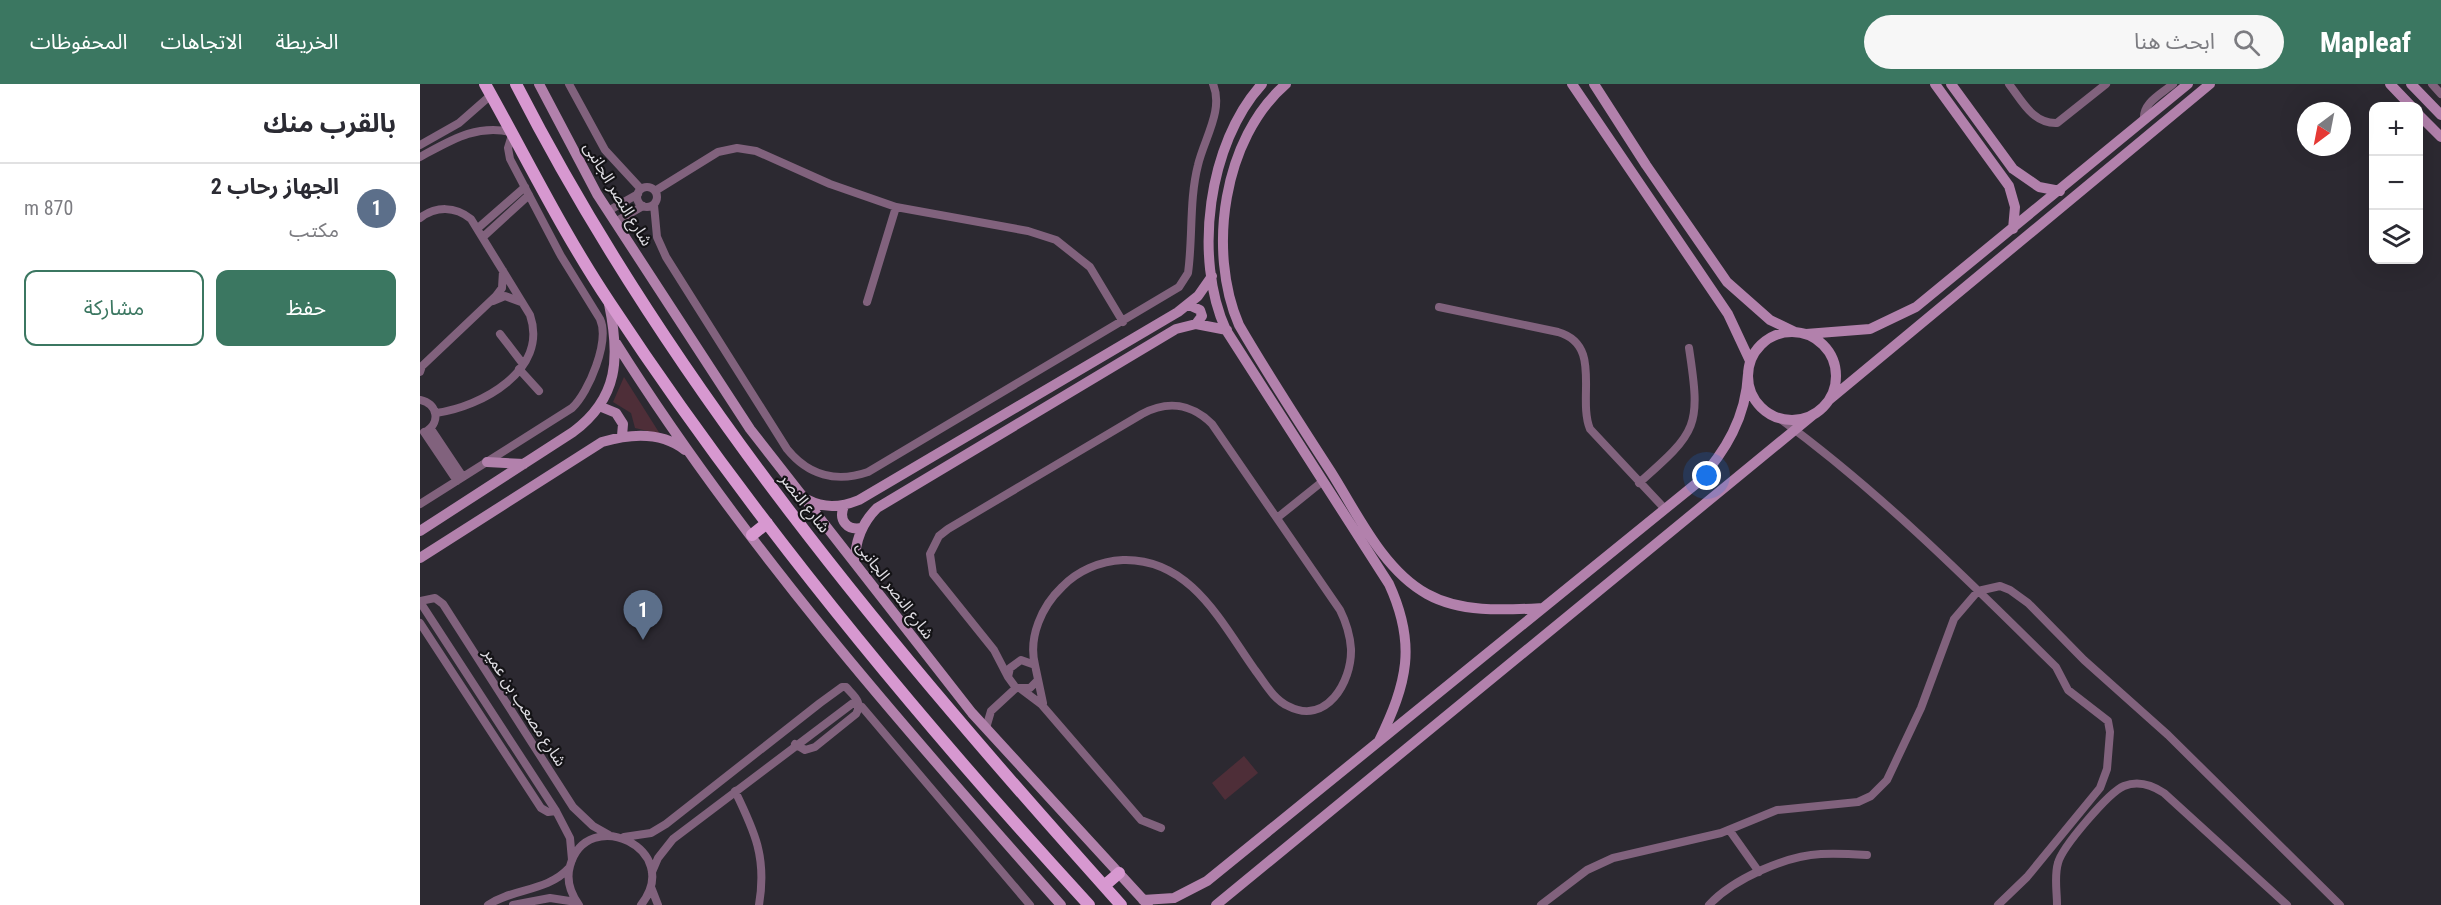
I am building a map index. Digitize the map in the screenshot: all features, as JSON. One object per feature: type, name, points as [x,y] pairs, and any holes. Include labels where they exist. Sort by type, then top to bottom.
[{"type":"main road","name":"شارع النصر","points":[[516,84],[564,173],[640,300],[724,424],[914,667],[1121,905]]},
{"type":"main road","points":[[488,90],[511,134],[609,301],[767,523],[920,714],[1089,905]]},
{"type":"main road","points":[[752,535],[767,523]]},
{"type":"main road","points":[[1104,886],[1119,873]]},
{"type":"street","name":"شارع النصر الجانبى","points":[[539,84],[608,211],[732,403],[972,713],[1145,902]]},
{"type":"street","points":[[569,84],[605,150],[640,191]]},
{"type":"street","points":[[608,211],[649,187],[655,191],[657,237],[666,257],[787,449],[805,467],[830,477],[856,476],[868,472],[1123,322],[1179,286],[1188,273],[1196,176],[1216,109],[1213,84]]},
{"type":"street","points":[[1286,84],[1255,120],[1237,156],[1228,196],[1225,270],[1228,293],[1239,325],[1365,526],[1403,575],[1426,594],[1457,605],[1501,609],[1543,608]]},
{"type":"street","points":[[1572,84],[1728,314],[1750,361]]},
{"type":"street","points":[[1594,84],[1646,165],[1727,282],[1770,320],[1825,346],[1836,367],[1837,379],[1829,400]]},
{"type":"street","points":[[1935,84],[2009,186],[2015,207],[2012,228],[2020,240]]},
{"type":"street","points":[[1951,84],[2013,169],[2039,187],[2058,190],[2068,202]]},
{"type":"street","points":[[2009,84],[2038,121],[2049,124],[2057,123],[2106,84]]},
{"type":"street","points":[[1145,902],[1174,898],[1186,899],[1698,483],[1723,451],[1741,414],[1747,394],[1750,361],[1755,351],[1772,336],[1870,329],[1916,307],[2188,84]]},
{"type":"street","points":[[1216,905],[1795,430],[2020,240],[2210,84]]},
{"type":"street","points":[[2390,84],[2407,102]]},
{"type":"street","points":[[2411,84],[2441,115]]},
{"type":"street","points":[[2432,84],[2441,94]]},
{"type":"street","points":[[1259,85],[1235,121],[1215,177],[1211,217],[1212,276],[1215,298],[1226,330],[1389,584],[1404,621],[1407,649],[1402,689],[1377,745]]},
{"type":"street","points":[[2144,120],[2145,108],[2170,85]]},
{"type":"street","points":[[420,145],[459,123],[488,90]]},
{"type":"street","points":[[2423,119],[2441,137]]},
{"type":"street","points":[[420,157],[469,132],[486,129],[511,134],[509,153],[527,191],[604,330],[604,342],[587,390],[578,402],[420,504]]},
{"type":"street","points":[[655,191],[718,152],[747,149],[830,184],[896,207],[1028,231],[1056,240],[1069,247],[1090,267],[1123,322]]},
{"type":"street","points":[[478,228],[510,201],[527,191]]},
{"type":"street","points":[[483,237],[516,208],[527,191]]},
{"type":"street","points":[[640,191],[638,201],[643,206]]},
{"type":"street","points":[[510,201],[516,208]]},
{"type":"street","points":[[615,222],[643,206],[654,205]]},
{"type":"street","points":[[867,302],[896,207]]},
{"type":"street","points":[[420,219],[437,210],[455,210],[466,215],[478,228],[530,315],[533,336],[530,350],[521,367],[500,387],[482,400],[461,408],[436,413]]},
{"type":"street","points":[[420,372],[422,366],[502,288],[503,270]]},
{"type":"street","points":[[804,498],[828,506],[844,506],[869,494],[1189,305],[1212,276],[1218,271],[1225,270]]},
{"type":"street","points":[[488,304],[505,296],[522,303]]},
{"type":"street","points":[[420,531],[580,427],[599,406],[614,373],[616,343],[609,301]]},
{"type":"street","points":[[1189,305],[1200,310],[1202,316],[1196,324]]},
{"type":"street","points":[[1439,307],[1558,332],[1575,340],[1585,359],[1586,417],[1590,429],[1665,509]]},
{"type":"street","points":[[855,562],[862,528],[877,508],[1176,329],[1196,324],[1234,330],[1239,325]]},
{"type":"street","points":[[500,334],[539,391]]},
{"type":"street","points":[[616,343],[691,454],[752,535],[890,708],[1061,905]]},
{"type":"street","points":[[1639,483],[1673,453],[1694,419],[1697,396],[1689,348]]},
{"type":"street","points":[[1748,374],[1753,396],[1768,413],[1795,430],[1897,512],[2056,667],[2068,690],[2106,718],[2110,728],[2107,770],[2100,788],[2027,877],[1998,905]]},
{"type":"street","points":[[420,400],[431,405],[436,413],[435,422],[425,432],[460,479]]},
{"type":"street","points":[[1047,710],[1037,681],[1034,643],[1047,604],[1066,582],[1077,574],[1090,567],[1117,560],[1146,561],[1172,571],[1195,588],[1280,701],[1300,711],[1311,712],[1321,709],[1330,703],[1345,679],[1349,665],[1350,637],[1340,610],[1204,416],[1182,406],[1170,405],[1146,412],[948,530],[933,544],[930,554],[933,574],[994,650],[1008,677],[1017,688],[1047,710],[1141,820],[1161,828]]},
{"type":"street","points":[[599,406],[616,413],[623,424],[622,436]]},
{"type":"street","points":[[1779,418],[1802,419],[1813,415]]},
{"type":"street","points":[[420,558],[602,442],[622,436],[661,439],[680,446],[691,454]]},
{"type":"street","points":[[487,462],[525,464]]},
{"type":"street","points":[[1277,518],[1323,481]]},
{"type":"street","points":[[844,506],[842,515],[845,524],[852,529],[862,528]]},
{"type":"street","points":[[1541,905],[1587,870],[1604,861],[1730,831],[1777,810],[1858,802],[1877,792],[1887,780],[1922,708],[1950,627],[1978,591],[2000,586],[2019,595],[2084,660],[2168,735],[2340,905]]},
{"type":"street","name":"شارع مصعب بن عمير","points":[[579,904],[571,890],[570,838],[556,810],[420,601],[435,598],[443,604],[573,807],[593,826],[609,836]]},
{"type":"street","points":[[420,624],[542,808],[548,812],[556,810]]},
{"type":"street","points":[[1008,677],[1010,668],[1034,643]]},
{"type":"street","points":[[994,650],[1035,665]]},
{"type":"street","points":[[972,713],[987,709],[1017,688],[1030,688],[1037,681]]},
{"type":"street","points":[[488,905],[507,895],[550,883],[571,863],[587,842],[609,836],[642,835],[659,829],[820,703],[845,687],[1030,905]]},
{"type":"street","points":[[986,728],[991,711],[1017,688]]},
{"type":"street","points":[[820,703],[831,717]]},
{"type":"street","points":[[657,905],[651,887],[652,872],[667,844],[849,703],[860,705]]},
{"type":"street","points":[[795,744],[805,750],[815,747],[856,714],[860,705]]},
{"type":"street","points":[[758,753],[768,766]]},
{"type":"street","points":[[2056,905],[2056,870],[2062,853],[2115,792],[2134,783],[2155,787],[2164,794],[2287,905]]},
{"type":"street","points":[[735,791],[760,849],[762,867],[759,905]]},
{"type":"street","points":[[698,800],[707,812]]},
{"type":"street","points":[[1730,831],[1759,872]]},
{"type":"street","points":[[624,837],[643,851],[652,872]]},
{"type":"street","points":[[1709,905],[1726,889],[1759,872],[1810,855],[1867,855]]},
{"type":"street","points":[[642,905],[651,887]]},
{"type":"street","points":[[513,905],[550,897],[565,898],[579,904]]},
{"type":"shaded area","points":[[624,377],[660,434],[635,428],[631,413],[613,402]]},
{"type":"shaded area","points":[[1244,756],[1258,773],[1225,800],[1212,783]]},
{"type":"place","name":"الجهاز رحاب 2","points":[[643,640]]}]
